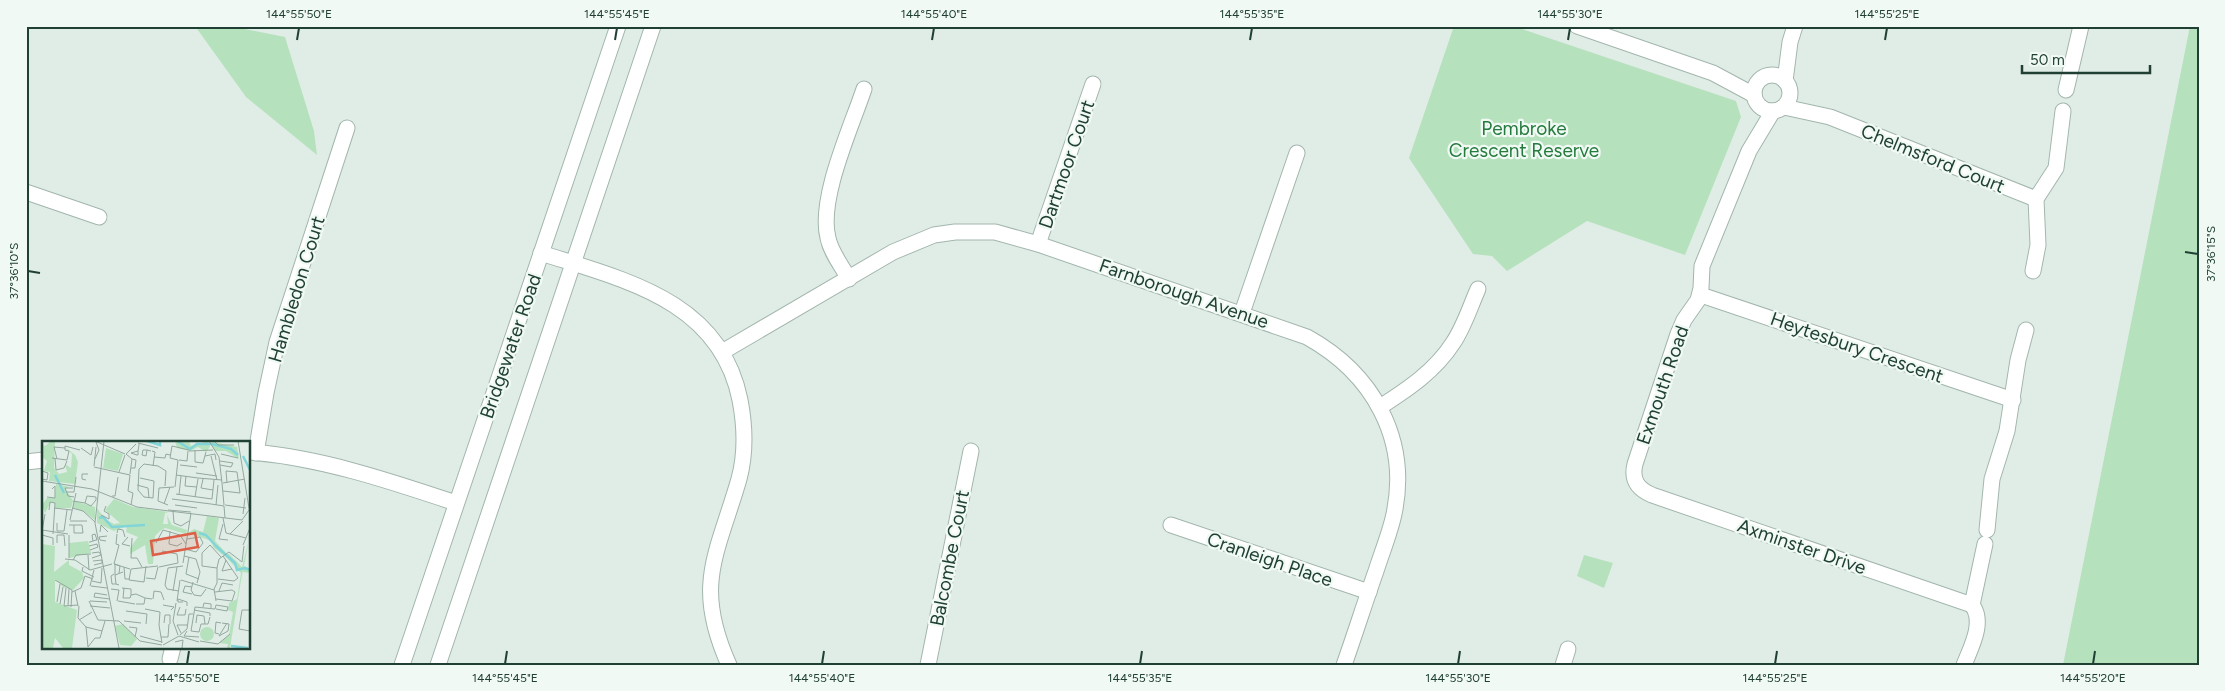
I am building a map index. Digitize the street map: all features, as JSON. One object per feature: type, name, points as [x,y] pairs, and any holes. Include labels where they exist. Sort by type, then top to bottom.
[{"type":"street","name":"Bridgewater Road","points":[[402,665],[618,26]]},
{"type":"street","name":"Bridgewater Road","points":[[438,665],[653,26]]},
{"type":"street","points":[[1577,26],[1598,30],[1713,73],[1756,100],[1768,110],[1779,109]]},
{"type":"street","points":[[1748,151],[1779,109],[1788,87],[1790,42],[1795,26]]},
{"type":"street","points":[[2066,90],[2081,26]]},
{"type":"street","points":[[1701,295],[1702,266],[1748,151],[1756,100],[1755,89],[1790,42]]},
{"type":"street","points":[[1713,73],[1781,78],[1788,87]]},
{"type":"street","name":"Dartmoor Court","points":[[1038,244],[1093,84]]},
{"type":"street","name":"Chelmsford Court","points":[[1788,87],[1830,116],[2036,200]]},
{"type":"street","points":[[849,279],[828,239],[826,206],[864,90]]},
{"type":"street","name":"Chelmsford Court","points":[[1779,109],[1830,116]]},
{"type":"street","points":[[2033,271],[2038,245],[2039,222],[2036,200],[2056,168],[2063,112]]},
{"type":"street","name":"Hambledon Court","points":[[253,453],[277,342],[347,128]]},
{"type":"street","points":[[1242,313],[1297,153]]},
{"type":"street","points":[[26,192],[99,217]]},
{"type":"street","name":"Farnborough Avenue","points":[[722,352],[893,252],[948,233],[996,232],[1038,244],[1288,328],[1323,346],[1350,366],[1362,380],[1380,407],[1391,435],[1396,458],[1397,494],[1389,534],[1344,665]]},
{"type":"street","points":[[542,253],[631,283],[667,299],[698,323],[722,352],[738,391],[744,434],[743,457],[739,478],[721,529],[711,574],[710,598],[714,623],[729,665]]},
{"type":"street","points":[[1380,407],[1430,372],[1442,358],[1462,327],[1478,289]]},
{"type":"street","name":"Heytesbury Crescent","points":[[1701,295],[2013,400]]},
{"type":"street","name":"Exmouth Road","points":[[1635,482],[1633,476],[1635,464],[1678,334],[1684,320],[1701,295]]},
{"type":"street","points":[[1964,665],[1978,622],[1977,611],[1972,605],[1986,537],[1992,480],[2007,431],[2018,360],[2026,330]]},
{"type":"street","name":"Balcombe Court","points":[[928,665],[971,451]]},
{"type":"street","points":[[253,453],[342,469],[456,503]]},
{"type":"street","points":[[26,462],[42,460]]},
{"type":"street","name":"Axminster Drive","points":[[1635,482],[1644,492],[1652,495],[1972,605]]},
{"type":"street","name":"Cranleigh Place","points":[[1171,525],[1369,592]]},
{"type":"street","points":[[1563,665],[1568,649]]},
{"type":"green space","points":[[195,26],[230,26],[285,37],[314,131],[317,155],[246,97]]},
{"type":"green space","name":"Pembroke Crescent Reserve","points":[[1454,26],[1513,26],[1736,101],[1741,117],[1685,255],[1587,221],[1507,271],[1492,256],[1473,254],[1409,158]]},
{"type":"green space","points":[[2190,26],[2199,26],[2199,665],[2063,665]]},
{"type":"green space","points":[[1584,555],[1613,563],[1604,588],[1577,576]]}]
